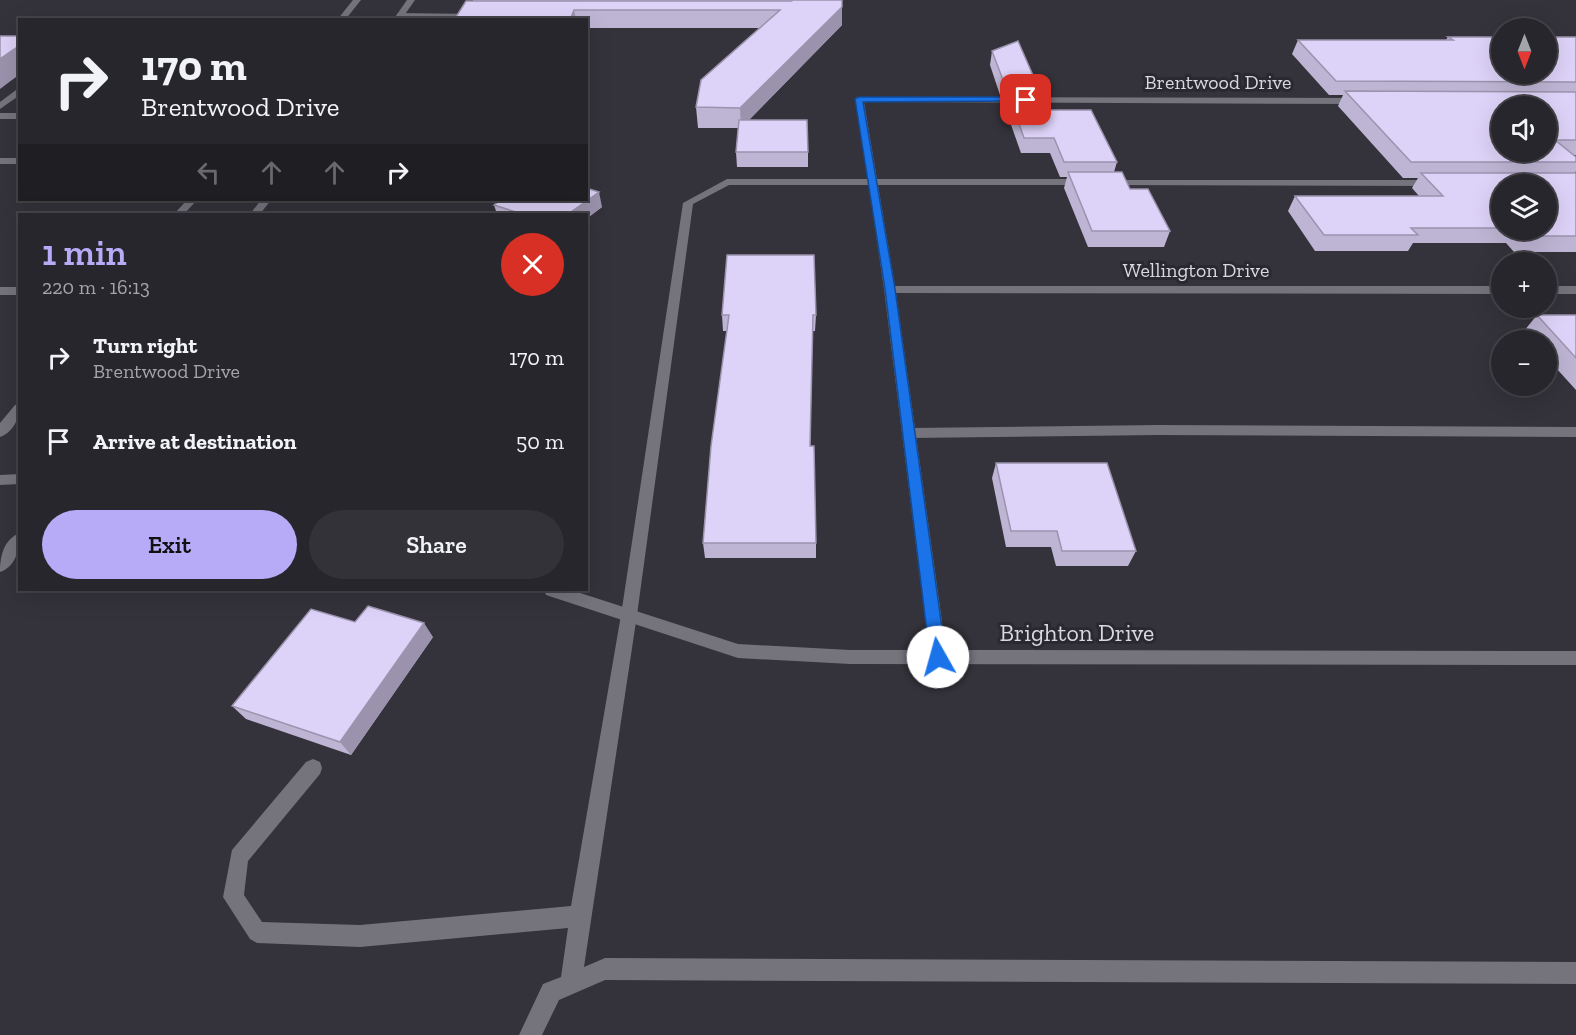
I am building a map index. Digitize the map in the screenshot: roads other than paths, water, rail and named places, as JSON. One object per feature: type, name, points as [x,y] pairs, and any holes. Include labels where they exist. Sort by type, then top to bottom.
[{"type":"street","points":[[343,18],[357,0]]},
{"type":"street","points":[[398,17],[411,0]]},
{"type":"street","points":[[398,17],[492,16]]},
{"type":"street","points":[[0,106],[18,92]]},
{"type":"street","name":"Brentwood Drive","points":[[874,182],[859,99],[1373,100]]},
{"type":"street","points":[[0,116],[18,116]]},
{"type":"street","points":[[0,161],[18,161]]},
{"type":"street","points":[[571,983],[579,916],[629,615],[688,203],[727,182],[1445,183]]},
{"type":"street","points":[[874,182],[910,433],[938,657]]},
{"type":"street","points":[[181,213],[191,201]]},
{"type":"street","points":[[256,213],[265,201]]},
{"type":"street","name":"Wellington Drive","points":[[890,289],[1491,290]]},
{"type":"street","points":[[1557,290],[1576,290]]},
{"type":"street","points":[[0,291],[18,291]]},
{"type":"street","points":[[0,432],[18,410]]},
{"type":"street","points":[[910,433],[1158,430],[1576,432]]},
{"type":"street","points":[[0,480],[18,479]]},
{"type":"street","points":[[0,566],[18,542]]},
{"type":"street","name":"Brighton Drive","points":[[555,591],[738,651],[850,657],[1576,658]]},
{"type":"street","points":[[313,768],[239,857],[233,897],[257,932],[360,936],[579,916]]},
{"type":"street","points":[[530,1035],[551,992],[605,969],[1576,973]]}]
